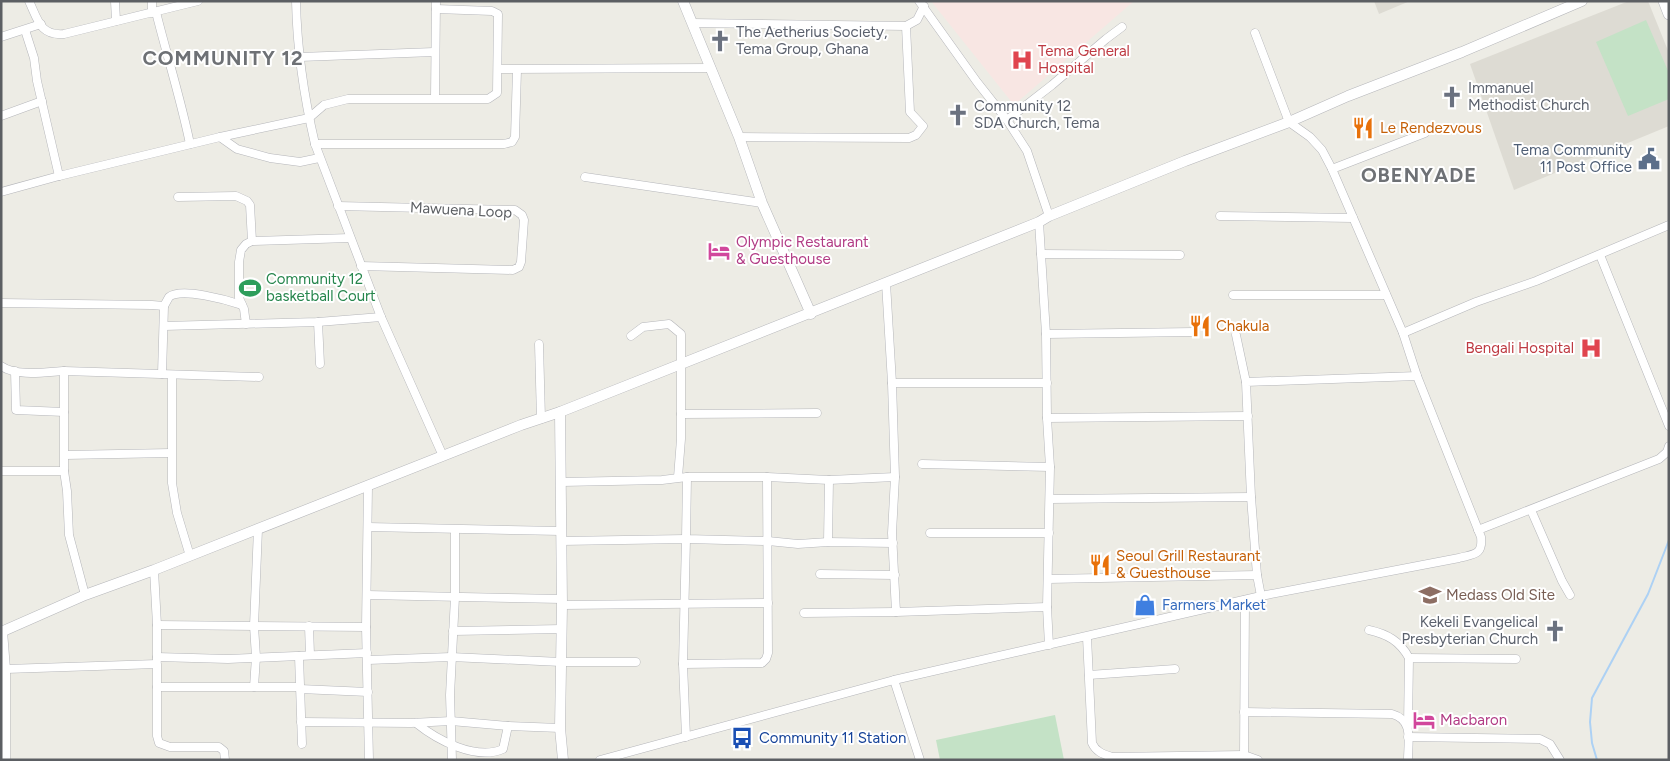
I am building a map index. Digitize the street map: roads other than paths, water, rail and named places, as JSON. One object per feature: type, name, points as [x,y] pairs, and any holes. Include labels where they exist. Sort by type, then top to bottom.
[{"type":"main road","points":[[1664,1],[1669,14]]},
{"type":"street","points":[[29,1],[44,31],[54,35],[197,1]]},
{"type":"street","points":[[115,1],[116,21]]},
{"type":"street","points":[[152,1],[183,109],[190,144]]},
{"type":"street","points":[[296,1],[300,57],[309,118],[319,158],[381,317],[443,456]]},
{"type":"street","points":[[683,1],[739,137],[762,203],[811,314]]},
{"type":"street","points":[[6,760],[4,745],[6,669],[2,632],[85,596],[811,314],[1185,161],[1289,122],[1348,96],[1462,52],[1582,1]]},
{"type":"street","points":[[692,23],[906,26],[917,20],[922,4]]},
{"type":"street","points":[[922,4],[977,82],[1007,120],[1027,151],[1049,216]]},
{"type":"street","points":[[1,192],[190,144],[309,118],[324,105],[348,99],[488,99],[497,93],[498,14],[492,10],[436,5],[435,98]]},
{"type":"street","points":[[1,38],[41,24]]},
{"type":"street","points":[[739,137],[909,138],[916,135],[923,126],[910,112],[906,26]]},
{"type":"street","points":[[1007,120],[1052,86],[1122,27]]},
{"type":"street","points":[[24,30],[34,58],[37,81],[59,176]]},
{"type":"street","points":[[600,760],[894,680],[1261,596],[1477,553],[1481,547],[1481,537],[1386,295],[1322,150],[1310,137],[1289,122],[1255,34]]},
{"type":"street","points":[[300,57],[434,52]]},
{"type":"street","points":[[498,69],[710,68]]},
{"type":"street","points":[[315,144],[504,144],[512,142],[515,137],[516,70]]},
{"type":"street","points":[[1,116],[42,101]]},
{"type":"street","points":[[1332,169],[1425,133]]},
{"type":"street","points":[[220,137],[237,149],[270,158],[300,162],[319,158]]},
{"type":"street","points":[[585,177],[762,203]]},
{"type":"street","points":[[178,197],[236,196],[242,198],[250,205],[252,241]]},
{"type":"street","name":"Mawuena Loop","points":[[338,206],[515,210],[522,215],[524,220],[521,262],[519,267],[513,270],[361,266]]},
{"type":"street","points":[[1220,216],[1352,218]]},
{"type":"street","points":[[1039,222],[1046,334],[1047,418],[1050,467],[1047,607],[1049,645]]},
{"type":"street","points":[[1402,333],[1476,302],[1536,281],[1669,225]]},
{"type":"street","points":[[246,324],[238,290],[241,250],[246,244],[252,241],[350,238]]},
{"type":"street","points":[[1041,254],[1180,254]]},
{"type":"street","points":[[1600,255],[1669,426]]},
{"type":"street","points":[[886,283],[895,477],[893,543],[896,612]]},
{"type":"street","points":[[162,374],[164,306],[168,297],[172,294],[206,295],[242,305]]},
{"type":"street","points":[[1233,295],[1386,295]]},
{"type":"street","points":[[1,303],[152,304],[164,306]]},
{"type":"street","points":[[164,326],[318,322],[381,317]]},
{"type":"street","points":[[318,322],[320,364]]},
{"type":"street","points":[[631,336],[643,327],[669,324],[681,334],[682,477],[686,539],[683,664],[686,737]]},
{"type":"street","points":[[1046,334],[1194,332]]},
{"type":"street","points":[[1236,335],[1246,382],[1251,496],[1257,575],[1261,596]]},
{"type":"street","points":[[538,344],[541,419]]},
{"type":"street","points":[[1,366],[15,371],[260,377]]},
{"type":"street","points":[[15,371],[16,410],[64,412]]},
{"type":"street","points":[[64,371],[64,470],[69,535],[71,550],[85,596]]},
{"type":"street","points":[[172,375],[172,483],[177,513],[190,556]]},
{"type":"street","points":[[1246,382],[1417,376]]},
{"type":"street","points":[[892,383],[1048,383]]},
{"type":"street","points":[[560,412],[562,482],[560,728],[563,760]]},
{"type":"street","points":[[681,414],[817,413]]},
{"type":"street","points":[[1047,418],[1248,416]]},
{"type":"street","points":[[1478,530],[1659,459],[1667,452],[1669,446]]},
{"type":"street","points":[[65,455],[171,453]]},
{"type":"street","points":[[922,464],[1050,467]]},
{"type":"street","points":[[1,471],[64,470]]},
{"type":"street","points":[[562,482],[662,480],[682,477],[767,477],[829,480],[895,477]]},
{"type":"street","points":[[683,664],[762,662],[766,659],[768,653],[767,477]]},
{"type":"street","points":[[828,542],[829,480]]},
{"type":"street","points":[[368,486],[366,627],[369,760]]},
{"type":"street","points":[[1050,498],[1251,496]]},
{"type":"street","points":[[1531,510],[1562,581],[1570,594]]},
{"type":"street","points":[[368,527],[561,536],[768,541],[798,544],[828,542],[893,543]]},
{"type":"street","points":[[254,687],[256,657],[254,626],[258,529]]},
{"type":"street","points":[[452,760],[450,695],[455,597],[455,530]]},
{"type":"street","points":[[930,533],[1049,533]]},
{"type":"street","points":[[154,570],[157,625],[157,736],[159,743],[170,747],[219,747],[224,751],[225,760]]},
{"type":"street","points":[[820,574],[895,575]]},
{"type":"street","points":[[1048,579],[1257,575]]},
{"type":"street","points":[[367,595],[562,602],[768,603]]},
{"type":"street","points":[[1244,755],[1245,600]]},
{"type":"street","points":[[804,613],[1047,607]]},
{"type":"street","points":[[157,625],[366,627]]},
{"type":"street","points":[[310,626],[310,656]]},
{"type":"street","points":[[453,631],[562,629]]},
{"type":"street","points":[[1369,630],[1388,637],[1402,646],[1410,658],[1408,760]]},
{"type":"street","points":[[1087,637],[1092,743],[1100,753],[1112,757],[1244,755],[1258,760]]},
{"type":"street","points":[[6,669],[300,656],[451,657],[561,662],[636,662]]},
{"type":"street","points":[[300,656],[302,744]]},
{"type":"street","points":[[1410,658],[1516,659]]},
{"type":"street","points":[[1089,675],[1175,669]]},
{"type":"street","points":[[894,680],[920,760]]},
{"type":"street","points":[[157,687],[300,688],[368,692]]},
{"type":"street","points":[[1244,712],[1392,714],[1400,716],[1405,720],[1408,728]]},
{"type":"street","points":[[301,722],[416,723],[452,721],[560,728]]},
{"type":"street","points":[[416,723],[452,748],[482,757],[496,754],[503,749],[508,726]]},
{"type":"street","points":[[1408,737],[1540,739],[1550,744],[1560,760]]},
{"type":"waterway","points":[[1597,760],[1592,743],[1590,722],[1592,698],[1648,594],[1669,540]]},
{"type":"place","name":"The Aetherius Society, Tema Group, Ghana","points":[[720,41]]},
{"type":"place","name":"Tema General Hospital","points":[[1022,60]]},
{"type":"place","name":"Immanuel Methodist Church","points":[[1452,97]]},
{"type":"place","name":"Community 12 SDA Church, Tema","points":[[958,115]]},
{"type":"place","name":"Le Rendezvous","points":[[1363,128]]},
{"type":"place","name":"Tema Community 11 Post Office","points":[[1649,159]]},
{"type":"place","name":"Olympic Restaurant & Guesthouse","points":[[719,251]]},
{"type":"place","name":"Community 12 basketball Court","points":[[250,288]]},
{"type":"place","name":"Chakula","points":[[1200,326]]},
{"type":"place","name":"Bengali Hospital","points":[[1591,348]]},
{"type":"place","name":"Seoul Grill Restaurant & Guesthouse","points":[[1100,565]]},
{"type":"place","name":"Medass Old Site","points":[[1430,595]]},
{"type":"place","name":"Farmers Market","points":[[1145,605]]},
{"type":"place","name":"Kekeli Evangelical Presbyterian Church","points":[[1555,631]]},
{"type":"place","name":"Macbaron","points":[[1424,720]]},
{"type":"place","name":"Community 11 Station","points":[[742,738]]},
{"type":"district","name":"COMMUNITY 12","points":[[223,58]]},
{"type":"district","name":"OBENYADE","points":[[1419,175]]}]
